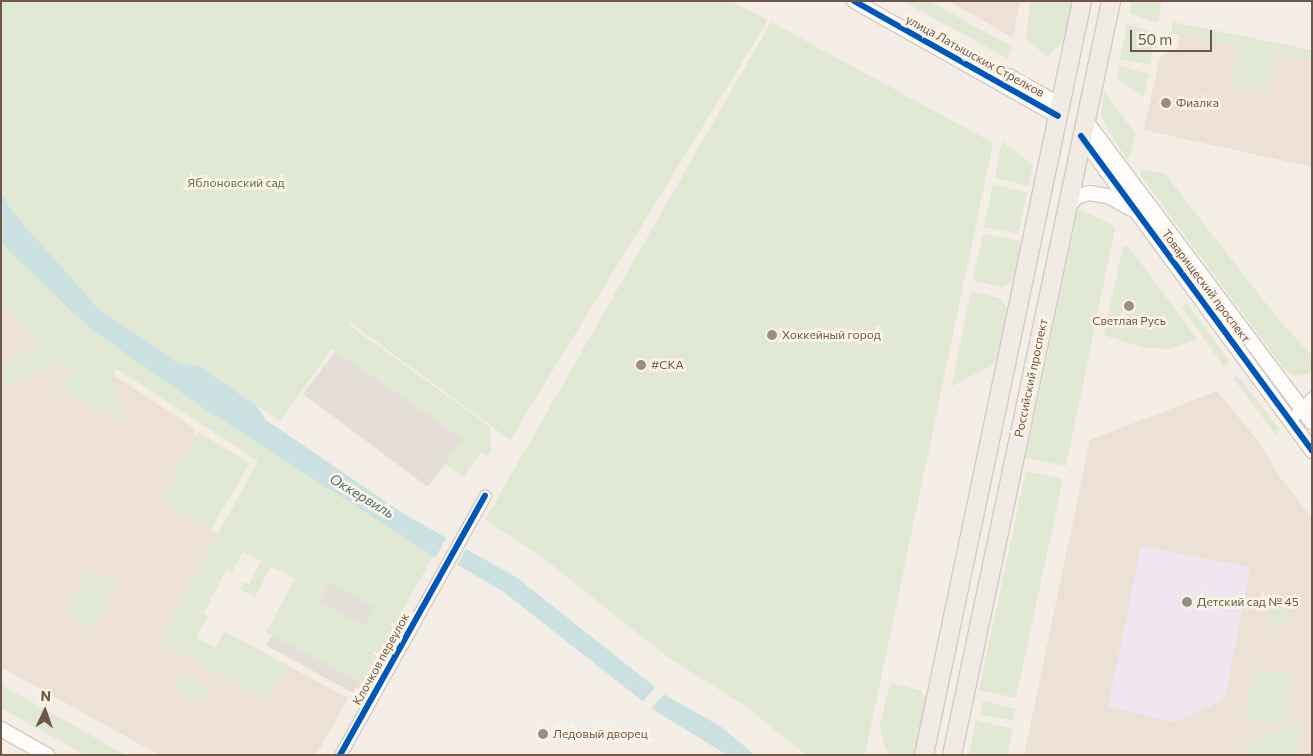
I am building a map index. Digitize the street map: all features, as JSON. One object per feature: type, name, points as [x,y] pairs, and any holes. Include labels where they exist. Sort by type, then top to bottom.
[{"type":"main road","points":[[924,755],[1082,1]]},
{"type":"main road","name":"Российский проспект","points":[[952,755],[1111,1]]},
{"type":"main road","name":"улица Латышских Стрелков","points":[[1059,111],[1083,128]]},
{"type":"street","name":"улица Латышских Стрелков","points":[[854,1],[1059,111]]},
{"type":"street","name":"улица Латышских Стрелков","points":[[873,1],[1059,111]]},
{"type":"street","name":"Товарищеский проспект","points":[[1083,128],[1139,215],[1312,451]]},
{"type":"street","name":"Товарищеский проспект","points":[[1083,128],[1312,422]]},
{"type":"street","points":[[1066,210],[1076,197],[1099,193],[1117,200],[1139,215]]},
{"type":"street","points":[[1290,420],[1303,410],[1312,397]]},
{"type":"street","name":"Клочков переулок","points":[[340,755],[485,496]]},
{"type":"street","points":[[1,729],[47,755]]},
{"type":"shaded area","points":[[949,1],[1020,1],[1013,38]]},
{"type":"shaded area","points":[[1171,33],[1312,56],[1312,167],[1144,130],[1160,56],[1177,49],[1180,35]]},
{"type":"shaded area","points":[[1,282],[83,355],[193,427],[195,437],[159,501],[218,534],[159,641],[212,670],[231,635],[348,698],[316,755],[159,755],[1,667]]},
{"type":"shaded area","points":[[348,334],[473,427],[428,487],[303,394]]},
{"type":"shaded area","points":[[1217,391],[1258,441],[1279,476],[1312,518],[1312,755],[1024,755],[1090,440]]},
{"type":"shaded area","points":[[328,532],[418,582],[355,694],[266,645]]},
{"type":"shaded area","name":"Детский сад № 45","points":[[1141,546],[1250,567],[1225,700],[1174,722],[1108,707]]},
{"type":"green space","name":"Яблоновский сад","points":[[1,1],[730,1],[768,20],[510,440],[351,323],[349,325],[489,426],[492,449],[487,456],[481,452],[463,477],[445,464],[463,439],[332,349],[280,421],[197,365],[180,364],[99,309],[12,211],[1,192]]},
{"type":"green space","points":[[903,1],[929,1],[1012,47],[1008,59]]},
{"type":"green space","points":[[1030,1],[1073,1],[1064,44],[1061,43],[1048,57],[1026,39]]},
{"type":"green space","points":[[1132,1],[1162,1],[1158,23],[1130,14]]},
{"type":"green space","name":"Хоккейный город","points":[[771,22],[993,143],[865,755],[806,755],[748,708],[665,655],[538,554],[485,520]]},
{"type":"green space","points":[[1173,22],[1312,50],[1312,61],[1276,54],[1268,92],[1231,85],[1238,47],[1171,33]]},
{"type":"green space","points":[[1127,24],[1156,33],[1150,65],[1120,59]]},
{"type":"green space","points":[[1120,66],[1149,74],[1144,96],[1117,79]]},
{"type":"green space","points":[[1104,92],[1135,133],[1130,156],[1126,158],[1104,123],[1101,112]]},
{"type":"green space","points":[[1002,141],[1033,165],[1028,186],[995,178]]},
{"type":"green space","points":[[1142,169],[1165,174],[1278,319],[1312,356],[1312,369],[1308,374],[1295,376],[1285,370],[1140,175]]},
{"type":"green space","points":[[993,184],[1027,193],[1018,234],[984,227]]},
{"type":"green space","points":[[1078,209],[1111,224],[1115,229],[1066,466],[1026,458]]},
{"type":"green space","points":[[983,234],[1023,242],[1016,279],[1001,287],[973,280]]},
{"type":"green space","points":[[1,243],[88,327],[203,408],[433,556],[362,683],[266,632],[295,579],[271,566],[255,597],[240,590],[244,582],[249,584],[261,561],[243,552],[232,572],[226,570],[203,614],[208,616],[196,638],[215,648],[224,631],[288,666],[267,701],[159,641],[258,461],[117,369],[112,377],[124,426],[58,386],[63,377],[77,372],[60,361],[3,389],[1,366],[39,343],[1,302]],"holes":[[[329,583],[374,607],[364,626],[319,602]]]},
{"type":"green space","points":[[1123,246],[1129,247],[1197,339],[1171,349],[1144,348],[1104,335]]},
{"type":"green space","points":[[971,291],[999,298],[1009,311],[1000,355],[991,366],[952,386]]},
{"type":"green space","points":[[1187,303],[1229,361],[1224,367],[1182,307]]},
{"type":"green space","points":[[1237,375],[1279,428],[1276,435],[1233,378]]},
{"type":"green space","points":[[198,432],[250,463],[210,530],[159,501]]},
{"type":"green space","points":[[1026,471],[1063,479],[1016,698],[979,690]]},
{"type":"green space","points":[[89,569],[118,585],[94,628],[66,612]]},
{"type":"green space","points":[[1284,606],[1293,618],[1271,628],[1268,611]]},
{"type":"green space","points":[[1260,668],[1261,672],[1292,671],[1286,722],[1246,721],[1251,672]]},
{"type":"green space","points":[[181,673],[210,690],[200,706],[172,689]]},
{"type":"green space","points":[[890,683],[920,690],[927,700],[917,755],[889,755],[884,745],[880,725]]},
{"type":"green space","points":[[1,685],[126,755],[85,755],[1,708]]},
{"type":"green space","points":[[983,701],[1016,709],[1013,721],[980,714]]},
{"type":"green space","points":[[976,720],[1013,729],[1008,755],[969,755]]},
{"type":"green space","points":[[1282,726],[1301,727],[1295,755],[1250,755],[1244,747]]},
{"type":"water","name":"Оккервиль","points":[[1,192],[12,211],[99,309],[180,364],[197,365],[256,405],[266,420],[404,514],[516,577],[665,695],[720,726],[755,755],[727,755],[654,710],[501,590],[459,566],[433,556],[203,408],[88,327],[1,243]]},
{"type":"pier","points":[[448,535],[468,545],[455,568],[434,560]]},
{"type":"pier","points":[[657,685],[666,692],[650,710],[641,704]]},
{"type":"cycle path","points":[[854,1],[1058,116]]},
{"type":"cycle path","points":[[1081,136],[1312,451]]},
{"type":"cycle path","points":[[340,755],[485,496]]},
{"type":"place","name":"Фиалка","points":[[1166,103]]},
{"type":"place","name":"Светлая Русь","points":[[1129,306]]},
{"type":"place","name":"Хоккейный город","points":[[772,335]]},
{"type":"place","name":"#СКА","points":[[641,365]]},
{"type":"place","name":"Детский сад № 45","points":[[1187,602]]},
{"type":"place","name":"Ледовый дворец","points":[[543,734]]}]
